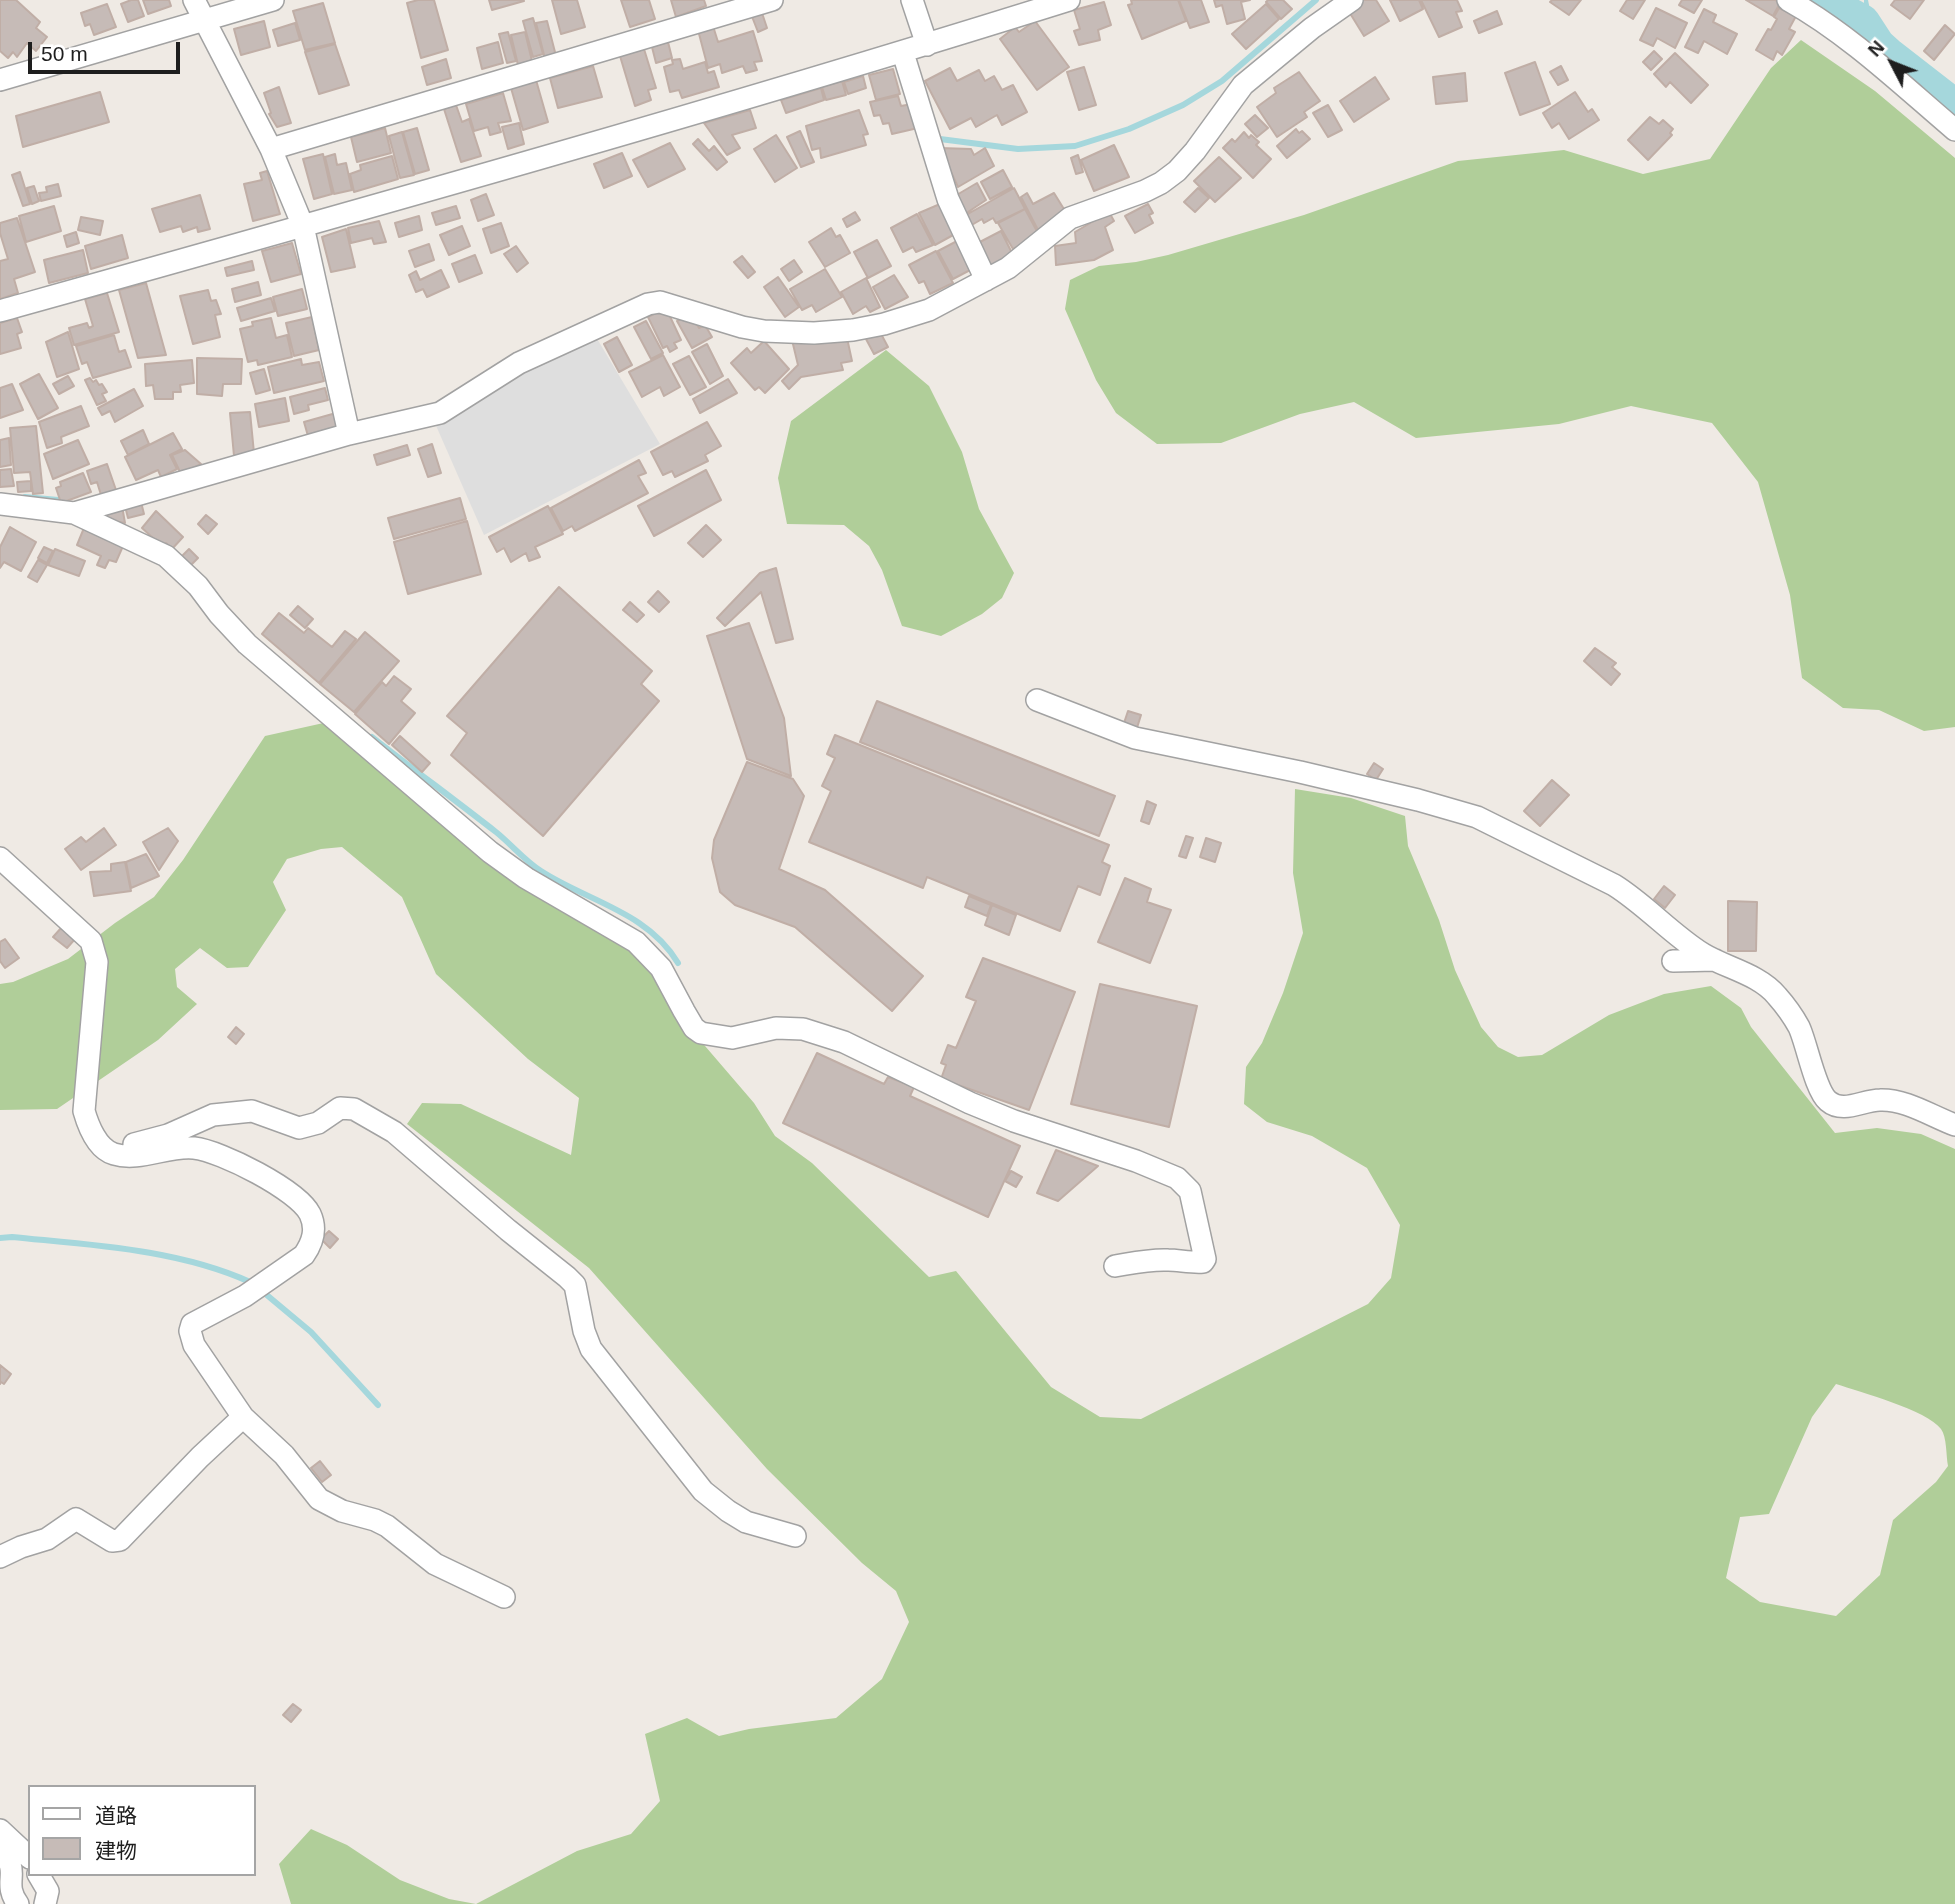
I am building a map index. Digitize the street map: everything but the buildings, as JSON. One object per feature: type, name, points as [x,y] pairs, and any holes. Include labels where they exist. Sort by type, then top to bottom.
[{"type":"street","points":[[194,0],[271,149],[303,226],[349,434]]},
{"type":"street","points":[[0,80],[273,0]]},
{"type":"street","points":[[271,149],[772,0]]},
{"type":"street","points":[[912,0],[927,45]]},
{"type":"street","points":[[0,311],[902,53],[1069,0]]},
{"type":"street","points":[[74,513],[349,434],[440,413],[519,363],[648,304],[660,302],[678,306],[742,327],[764,331],[814,333],[884,324],[929,310],[1018,261],[1070,218],[1145,191],[1177,171],[1195,151],[1243,85],[1312,28],[1352,0]]},
{"type":"street","points":[[1788,0],[1810,12],[1955,130]]},
{"type":"street","points":[[902,53],[948,199],[986,279]]},
{"type":"street","points":[[0,504],[74,513],[166,555],[198,586],[247,644],[490,852],[526,878],[636,942],[662,968],[694,1028],[701,1033],[732,1038],[776,1028],[803,1029],[844,1042],[970,1103],[1014,1121],[1136,1161],[1177,1178],[1191,1191],[1205,1259],[1203,1262],[1166,1259],[1115,1265]]},
{"type":"street","points":[[1037,700],[1135,738],[1300,772],[1477,817],[1631,895],[1703,954],[1757,981],[1777,996],[1798,1026],[1815,1076],[1828,1101],[1845,1106],[1876,1099],[1888,1100],[1909,1105],[1955,1125]]},
{"type":"street","points":[[0,858],[91,941],[97,962],[84,1111],[100,1144],[111,1153],[128,1156],[194,1148],[252,1170],[283,1188],[309,1212],[314,1228],[310,1246],[304,1255],[245,1296],[192,1324],[190,1331],[194,1345],[243,1417],[284,1455],[319,1499],[342,1511],[376,1520],[435,1564],[503,1598]]},
{"type":"street","points":[[1673,961],[1715,960]]},
{"type":"street","points":[[111,1153],[120,1147],[168,1135],[213,1115],[252,1111],[299,1128],[318,1123],[340,1108],[354,1109],[394,1132],[575,1285],[584,1331],[591,1349],[703,1491],[746,1522],[795,1536]]},
{"type":"street","points":[[0,1557],[21,1546],[47,1539],[76,1519],[112,1541],[120,1540],[200,1457],[243,1417]]},
{"type":"street","points":[[0,1830],[28,1856]]},
{"type":"street","points":[[0,1852],[9,1859],[12,1867],[10,1894],[18,1904]]},
{"type":"street","points":[[39,1876],[48,1891],[45,1904]]},
{"type":"green space","points":[[1801,40],[1875,91],[1955,158],[1955,727],[1924,731],[1879,710],[1843,708],[1802,678],[1790,595],[1758,482],[1712,423],[1631,406],[1559,424],[1416,438],[1354,402],[1300,414],[1221,443],[1157,444],[1116,413],[1096,380],[1065,309],[1070,280],[1099,266],[1168,255],[1304,215],[1458,161],[1564,150],[1643,174],[1710,159],[1771,68]]},
{"type":"green space","points":[[886,350],[929,386],[962,452],[979,509],[1014,573],[1002,598],[982,614],[941,636],[902,626],[882,570],[869,546],[844,525],[787,524],[778,478],[791,421]]},
{"type":"green space","points":[[328,722],[640,950],[687,1025],[754,1103],[775,1136],[812,1163],[929,1277],[956,1271],[1051,1387],[1100,1417],[1141,1419],[1368,1304],[1391,1278],[1400,1225],[1367,1168],[1312,1136],[1267,1122],[1244,1104],[1246,1067],[1262,1043],[1283,993],[1303,933],[1293,873],[1295,789],[1351,798],[1405,816],[1408,846],[1439,920],[1455,970],[1481,1027],[1498,1047],[1518,1057],[1542,1055],[1609,1015],[1664,994],[1711,986],[1741,1008],[1751,1027],[1835,1133],[1877,1128],[1921,1134],[1955,1149],[1955,1904],[476,1904],[577,1851],[631,1834],[660,1801],[645,1734],[687,1718],[719,1736],[749,1729],[836,1718],[882,1679],[909,1622],[896,1591],[862,1563],[767,1469],[589,1268],[407,1124],[422,1103],[461,1104],[571,1155],[579,1098],[528,1059],[436,974],[402,897],[342,847],[321,849],[287,859],[273,882],[286,910],[248,967],[227,968],[200,948],[175,969],[177,987],[197,1004],[158,1040],[57,1109],[0,1110],[0,984],[13,982],[68,959],[154,897],[183,860],[265,736]],"holes":[[[1836,1384],[1908,1409],[1933,1422],[1943,1432],[1948,1466],[1936,1482],[1893,1520],[1880,1575],[1836,1616],[1760,1602],[1726,1578],[1740,1517],[1769,1514],[1812,1417]]]},
{"type":"green space","points":[[311,1829],[347,1845],[400,1880],[449,1899],[476,1904],[291,1904],[279,1864]]},
{"type":"shaded area","points":[[593,332],[660,444],[484,535],[434,421]]},
{"type":"water","points":[[1809,0],[1831,0],[1843,8],[1851,9],[1868,0],[1877,44],[1955,109],[1955,112],[1876,47],[1840,12],[1825,11]]},
{"type":"waterway","points":[[940,139],[1018,149],[1075,146],[1129,129],[1183,105],[1222,81],[1316,0]]},
{"type":"waterway","points":[[1821,0],[1862,23],[1877,46],[1955,108]]},
{"type":"waterway","points":[[25,497],[58,500]]},
{"type":"waterway","points":[[372,737],[496,832],[535,867],[634,919],[650,931],[678,963]]},
{"type":"waterway","points":[[0,1238],[72,1243],[163,1255],[193,1262],[250,1282]]},
{"type":"waterway","points":[[262,1291],[311,1332],[378,1405]]}]
